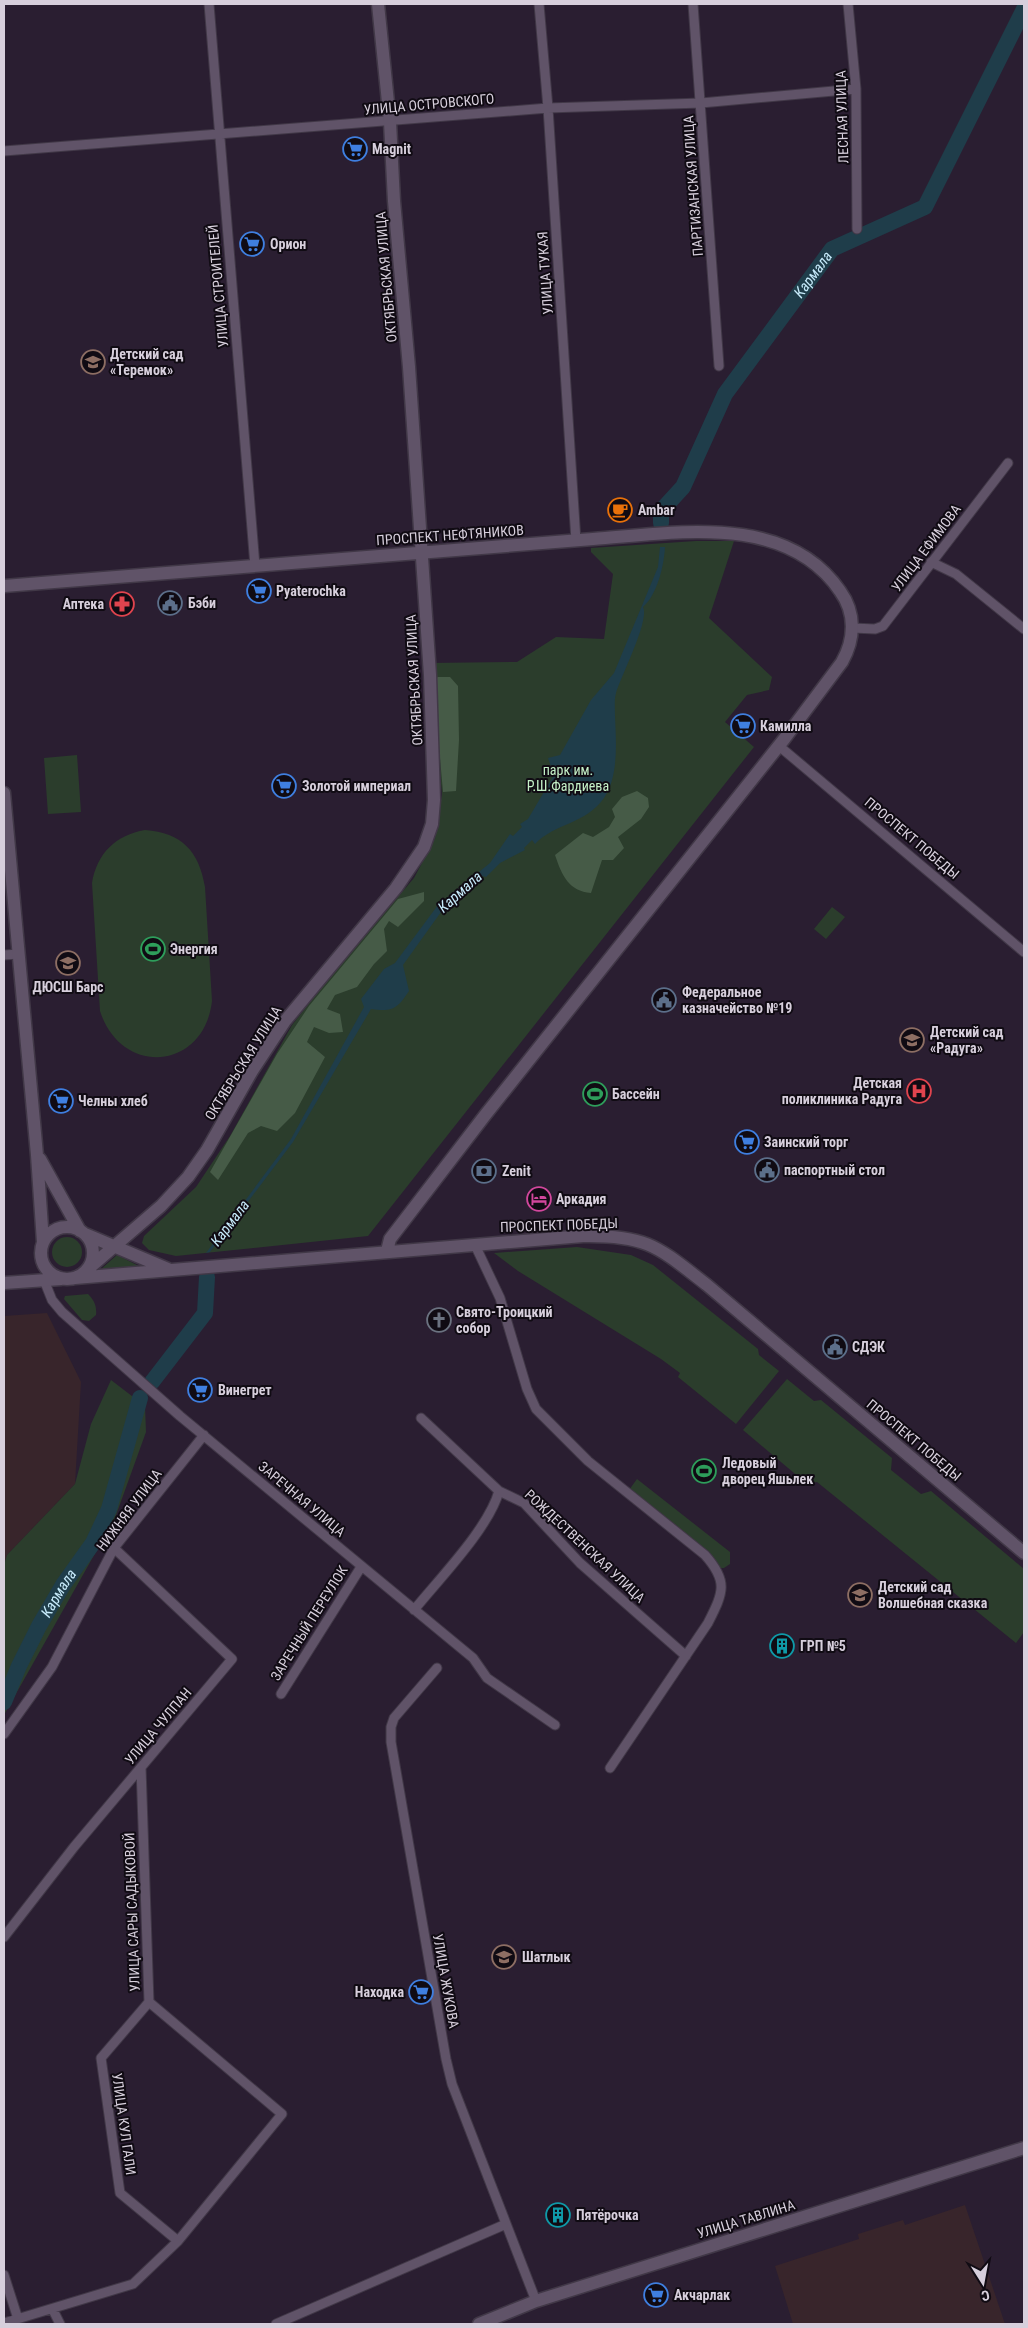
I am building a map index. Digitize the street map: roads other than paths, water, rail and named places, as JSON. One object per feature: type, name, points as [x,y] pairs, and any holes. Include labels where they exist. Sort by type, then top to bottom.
[{"type":"main road","name":"ОКТЯБРЬСКАЯ УЛИЦА","points":[[88,1269],[161,1206],[188,1177],[212,1142],[252,1071],[284,1021],[396,888],[424,847],[432,824],[434,800],[430,675],[409,367],[394,201],[390,122],[378,4]]},
{"type":"main road","name":"ПРОСПЕКТ НЕФТЯНИКОВ","points":[[4,586],[642,536],[684,533],[729,533],[754,536],[774,542],[809,559],[825,572],[845,597],[850,610],[853,628]]},
{"type":"main road","points":[[387,1251],[390,1239],[480,1122],[780,746],[842,662],[849,648],[853,628]]},
{"type":"main road","points":[[4,793],[37,1155],[43,1242],[40,1253],[43,1264],[53,1276],[69,1279],[88,1269],[92,1259],[93,1248],[37,1155]]},
{"type":"main road","points":[[43,1242],[59,1228],[70,1227],[171,1270]]},
{"type":"main road","name":"ПРОСПЕКТ ПОБЕДЫ","points":[[4,1283],[475,1244],[607,1236],[638,1240],[658,1248],[714,1291],[1024,1553]]},
{"type":"main road","points":[[25,1281],[43,1264]]},
{"type":"main road","name":"УЛИЦА ТАВЛИНА","points":[[479,2324],[536,2301],[1024,2148]]},
{"type":"street","name":"УЛИЦА СТРОИТЕЛЕЙ","points":[[209,4],[255,566]]},
{"type":"street","name":"УЛИЦА ТУКАЯ","points":[[538,4],[548,108],[576,541]]},
{"type":"street","name":"ПАРТИЗАНСКАЯ УЛИЦА","points":[[693,4],[719,366]]},
{"type":"street","name":"ЛЕСНАЯ УЛИЦА","points":[[848,4],[856,89],[857,229]]},
{"type":"street","name":"УЛИЦА ОСТРОВСКОГО","points":[[4,151],[390,122],[548,108],[701,103],[856,89]]},
{"type":"street","name":"УЛИЦА ЕФИМОВА","points":[[853,628],[875,629],[883,626],[1008,463]]},
{"type":"street","points":[[932,562],[956,574],[1024,629]]},
{"type":"street","name":"ПРОСПЕКТ ПОБЕДЫ","points":[[780,746],[1024,952]]},
{"type":"street","points":[[4,955],[19,954]]},
{"type":"street","points":[[475,1244],[500,1298],[527,1389],[536,1409],[588,1461],[705,1555],[714,1566],[720,1578],[722,1589],[708,1623],[610,1768]]},
{"type":"street","name":"ЗАРЕЧНАЯ УЛИЦА","points":[[44,1280],[52,1300],[62,1312],[142,1384],[473,1658],[487,1678],[555,1725]]},
{"type":"street","name":"РОЖДЕСТВЕНСКАЯ УЛИЦА","points":[[421,1418],[500,1491],[524,1503],[580,1563],[686,1656]]},
{"type":"street","name":"НИЖНЯЯ УЛИЦА","points":[[4,1734],[52,1668],[114,1548],[204,1435]]},
{"type":"street","points":[[414,1610],[480,1528],[495,1504],[500,1491]]},
{"type":"street","name":"УЛИЦА ЧУЛПАН","points":[[4,1937],[141,1767],[232,1659],[114,1548]]},
{"type":"street","name":"ЗАРЕЧНЫЙ ПЕРЕУЛОК","points":[[281,1694],[361,1567]]},
{"type":"street","name":"УЛИЦА ЖУКОВА","points":[[437,1668],[394,1718],[391,1726],[391,1742],[446,2059],[452,2084],[536,2301]]},
{"type":"street","name":"УЛИЦА САРЫ САДЫКОВОЙ","points":[[141,1767],[149,2002],[282,2114],[178,2241]]},
{"type":"street","name":"УЛИЦА КУЛ ГАЛИ","points":[[149,2002],[101,2058],[120,2193],[178,2241]]},
{"type":"street","points":[[276,2324],[506,2224]]},
{"type":"street","points":[[4,2323],[53,2310],[134,2284],[178,2241]]},
{"type":"street","points":[[4,2275],[18,2319]]},
{"type":"street","points":[[53,2310],[60,2324]]},
{"type":"water","points":[[660,547],[665,547],[659,580],[648,602],[643,607],[644,614],[639,635],[615,696],[616,758],[609,789],[604,798],[597,807],[580,818],[543,837],[535,844],[532,840],[524,848],[525,850],[500,863],[486,877],[483,876],[441,912],[403,965],[409,991],[405,997],[394,1008],[385,1010],[371,1009],[293,1142],[210,1252],[206,1253],[291,1139],[364,1007],[361,999],[384,969],[395,963],[438,905],[490,863],[510,834],[513,836],[522,827],[520,824],[528,819],[554,775],[548,758],[560,755],[591,700],[614,673],[658,567]]},
{"type":"waterway","name":"Кармала","points":[[661,523],[661,511],[683,487],[725,394],[832,249],[925,207],[1024,9]]},
{"type":"waterway","name":"Кармала","points":[[152,1382],[205,1313],[207,1277]]},
{"type":"waterway","name":"Кармала","points":[[4,1702],[39,1626],[63,1585],[93,1543],[109,1509],[140,1398]]},
{"type":"place","name":"Magnit","points":[[355,149]]},
{"type":"place","name":"Орион","points":[[252,244]]},
{"type":"place","name":"Детский сад «Теремок»","points":[[93,362]]},
{"type":"place","name":"Ambar","points":[[620,510]]},
{"type":"place","name":"Pyaterochka","points":[[259,591]]},
{"type":"place","name":"Бэби","points":[[170,603]]},
{"type":"place","name":"Аптека","points":[[122,604]]},
{"type":"place","name":"Камилла","points":[[743,726]]},
{"type":"place","name":"Золотой империал","points":[[284,786]]},
{"type":"place","name":"Энергия","points":[[153,949]]},
{"type":"place","name":"ДЮСШ Барс","points":[[68,963]]},
{"type":"place","name":"Федеральное казначейство №19","points":[[664,1000]]},
{"type":"place","name":"Детский сад «Радуга»","points":[[912,1040]]},
{"type":"place","name":"Детская поликлиника Радуга","points":[[919,1091]]},
{"type":"place","name":"Бассейн","points":[[595,1094]]},
{"type":"place","name":"Челны хлеб","points":[[61,1101]]},
{"type":"place","name":"Заинский торг","points":[[747,1142]]},
{"type":"place","name":"паспортный стол","points":[[767,1170]]},
{"type":"place","name":"Zenit","points":[[484,1171]]},
{"type":"place","name":"Аркадия","points":[[539,1199]]},
{"type":"place","name":"Свято-Троицкий собор","points":[[439,1320]]},
{"type":"place","name":"СДЭК","points":[[835,1347]]},
{"type":"place","name":"Винегрет","points":[[200,1390]]},
{"type":"place","name":"Ледовый дворец Яшьлек","points":[[704,1471]]},
{"type":"place","name":"Детский сад Волшебная сказка","points":[[860,1595]]},
{"type":"place","name":"ГРП №5","points":[[782,1646]]},
{"type":"place","name":"Шатлык","points":[[504,1957]]},
{"type":"place","name":"Находка","points":[[421,1992]]},
{"type":"place","name":"Пятёрочка","points":[[558,2215]]},
{"type":"place","name":"Акчарлак","points":[[656,2295]]},
{"type":"park label","name":"парк им. Р.Ш.Фардиева","points":[[568,778]]}]
